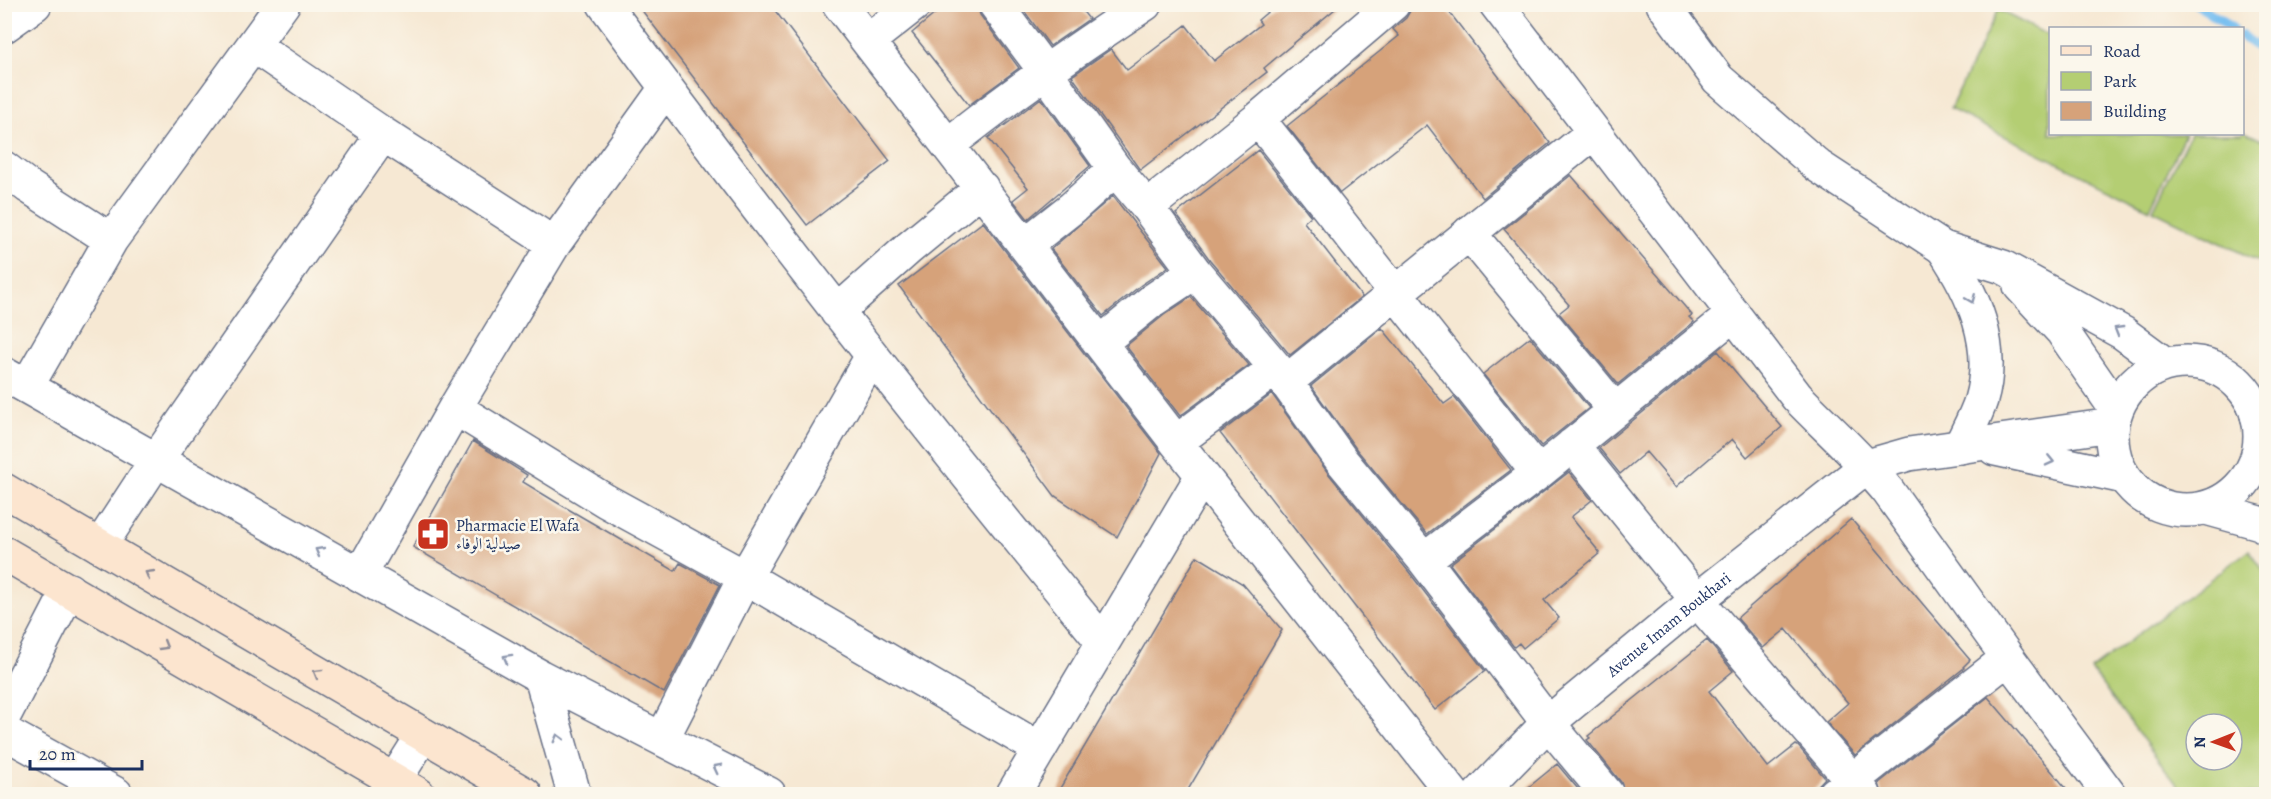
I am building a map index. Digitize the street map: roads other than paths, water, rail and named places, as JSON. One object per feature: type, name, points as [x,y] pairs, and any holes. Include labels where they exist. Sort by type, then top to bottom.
[{"type":"main road","points":[[4,490],[525,795]]},
{"type":"main road","points":[[4,553],[399,790]]},
{"type":"street","points":[[4,26],[35,4]]},
{"type":"street","points":[[283,4],[111,240],[16,380],[541,677],[769,795]]},
{"type":"street","points":[[604,4],[837,312],[1102,641]]},
{"type":"street","points":[[840,4],[1202,476],[1453,795]]},
{"type":"street","points":[[868,41],[915,4]]},
{"type":"street","points":[[995,4],[1115,169],[1195,272],[1281,375],[1342,461],[1424,560],[1548,723],[1607,795]]},
{"type":"street","points":[[948,145],[996,105],[1145,4]]},
{"type":"street","points":[[1146,207],[1258,119],[1393,4]]},
{"type":"street","points":[[1496,4],[1797,397],[1867,466],[1907,516],[2109,795]]},
{"type":"street","points":[[1663,4],[1718,79],[1818,166],[1943,248],[2003,267],[2123,333],[2165,364]]},
{"type":"street","points":[[254,46],[383,134],[554,244]]},
{"type":"street","points":[[360,575],[455,408],[554,244],[666,88]]},
{"type":"street","points":[[1258,119],[1538,473]]},
{"type":"street","points":[[1176,442],[1281,375],[1395,293],[1594,132]]},
{"type":"street","points":[[100,546],[157,459],[383,134]]},
{"type":"street","points":[[4,168],[28,187],[111,240]]},
{"type":"street","points":[[1025,245],[1072,208],[1115,169]]},
{"type":"street","points":[[837,312],[909,248],[982,188]]},
{"type":"street","points":[[1469,233],[1615,410]]},
{"type":"street","points":[[1943,248],[1963,278],[1979,317],[1988,358],[1981,400],[1967,445]]},
{"type":"street","points":[[2003,267],[2062,331],[2114,417]]},
{"type":"street","points":[[1100,343],[1152,300],[1195,272]]},
{"type":"street","points":[[1424,560],[1538,473],[1734,314]]},
{"type":"street","points":[[662,739],[745,577],[872,356]]},
{"type":"street","points":[[2188,361],[2211,365],[2232,377],[2259,408],[2259,467],[2224,500],[2206,508],[2183,510],[2160,506],[2139,494],[2124,477],[2115,461],[2111,443],[2114,417],[2127,389],[2144,373],[2165,364],[2188,361]]},
{"type":"street","points":[[455,408],[606,501],[745,577],[1040,749]]},
{"type":"street","points":[[1867,466],[1909,454],[2114,417]]},
{"type":"street","points":[[1572,445],[1850,790],[2008,658]]},
{"type":"street","points":[[1967,445],[2124,477]]},
{"type":"street","name":"Avenue Imam Boukhari","points":[[1479,795],[1548,723],[1697,600],[1867,466]]},
{"type":"street","points":[[1012,795],[1202,476]]},
{"type":"street","points":[[2206,508],[2260,523],[2266,527]]},
{"type":"street","points":[[4,716],[69,590]]},
{"type":"street","points":[[541,677],[574,795]]},
{"type":"street","points":[[4,732],[116,795]]},
{"type":"street","points":[[399,790],[423,735]]},
{"type":"waterway","points":[[2197,4],[2231,27]]},
{"type":"waterway","points":[[2244,37],[2266,53]]},
{"type":"place","name":"Pharmacie El Wafa صيدلية الوفاء","points":[[433,534]]}]
